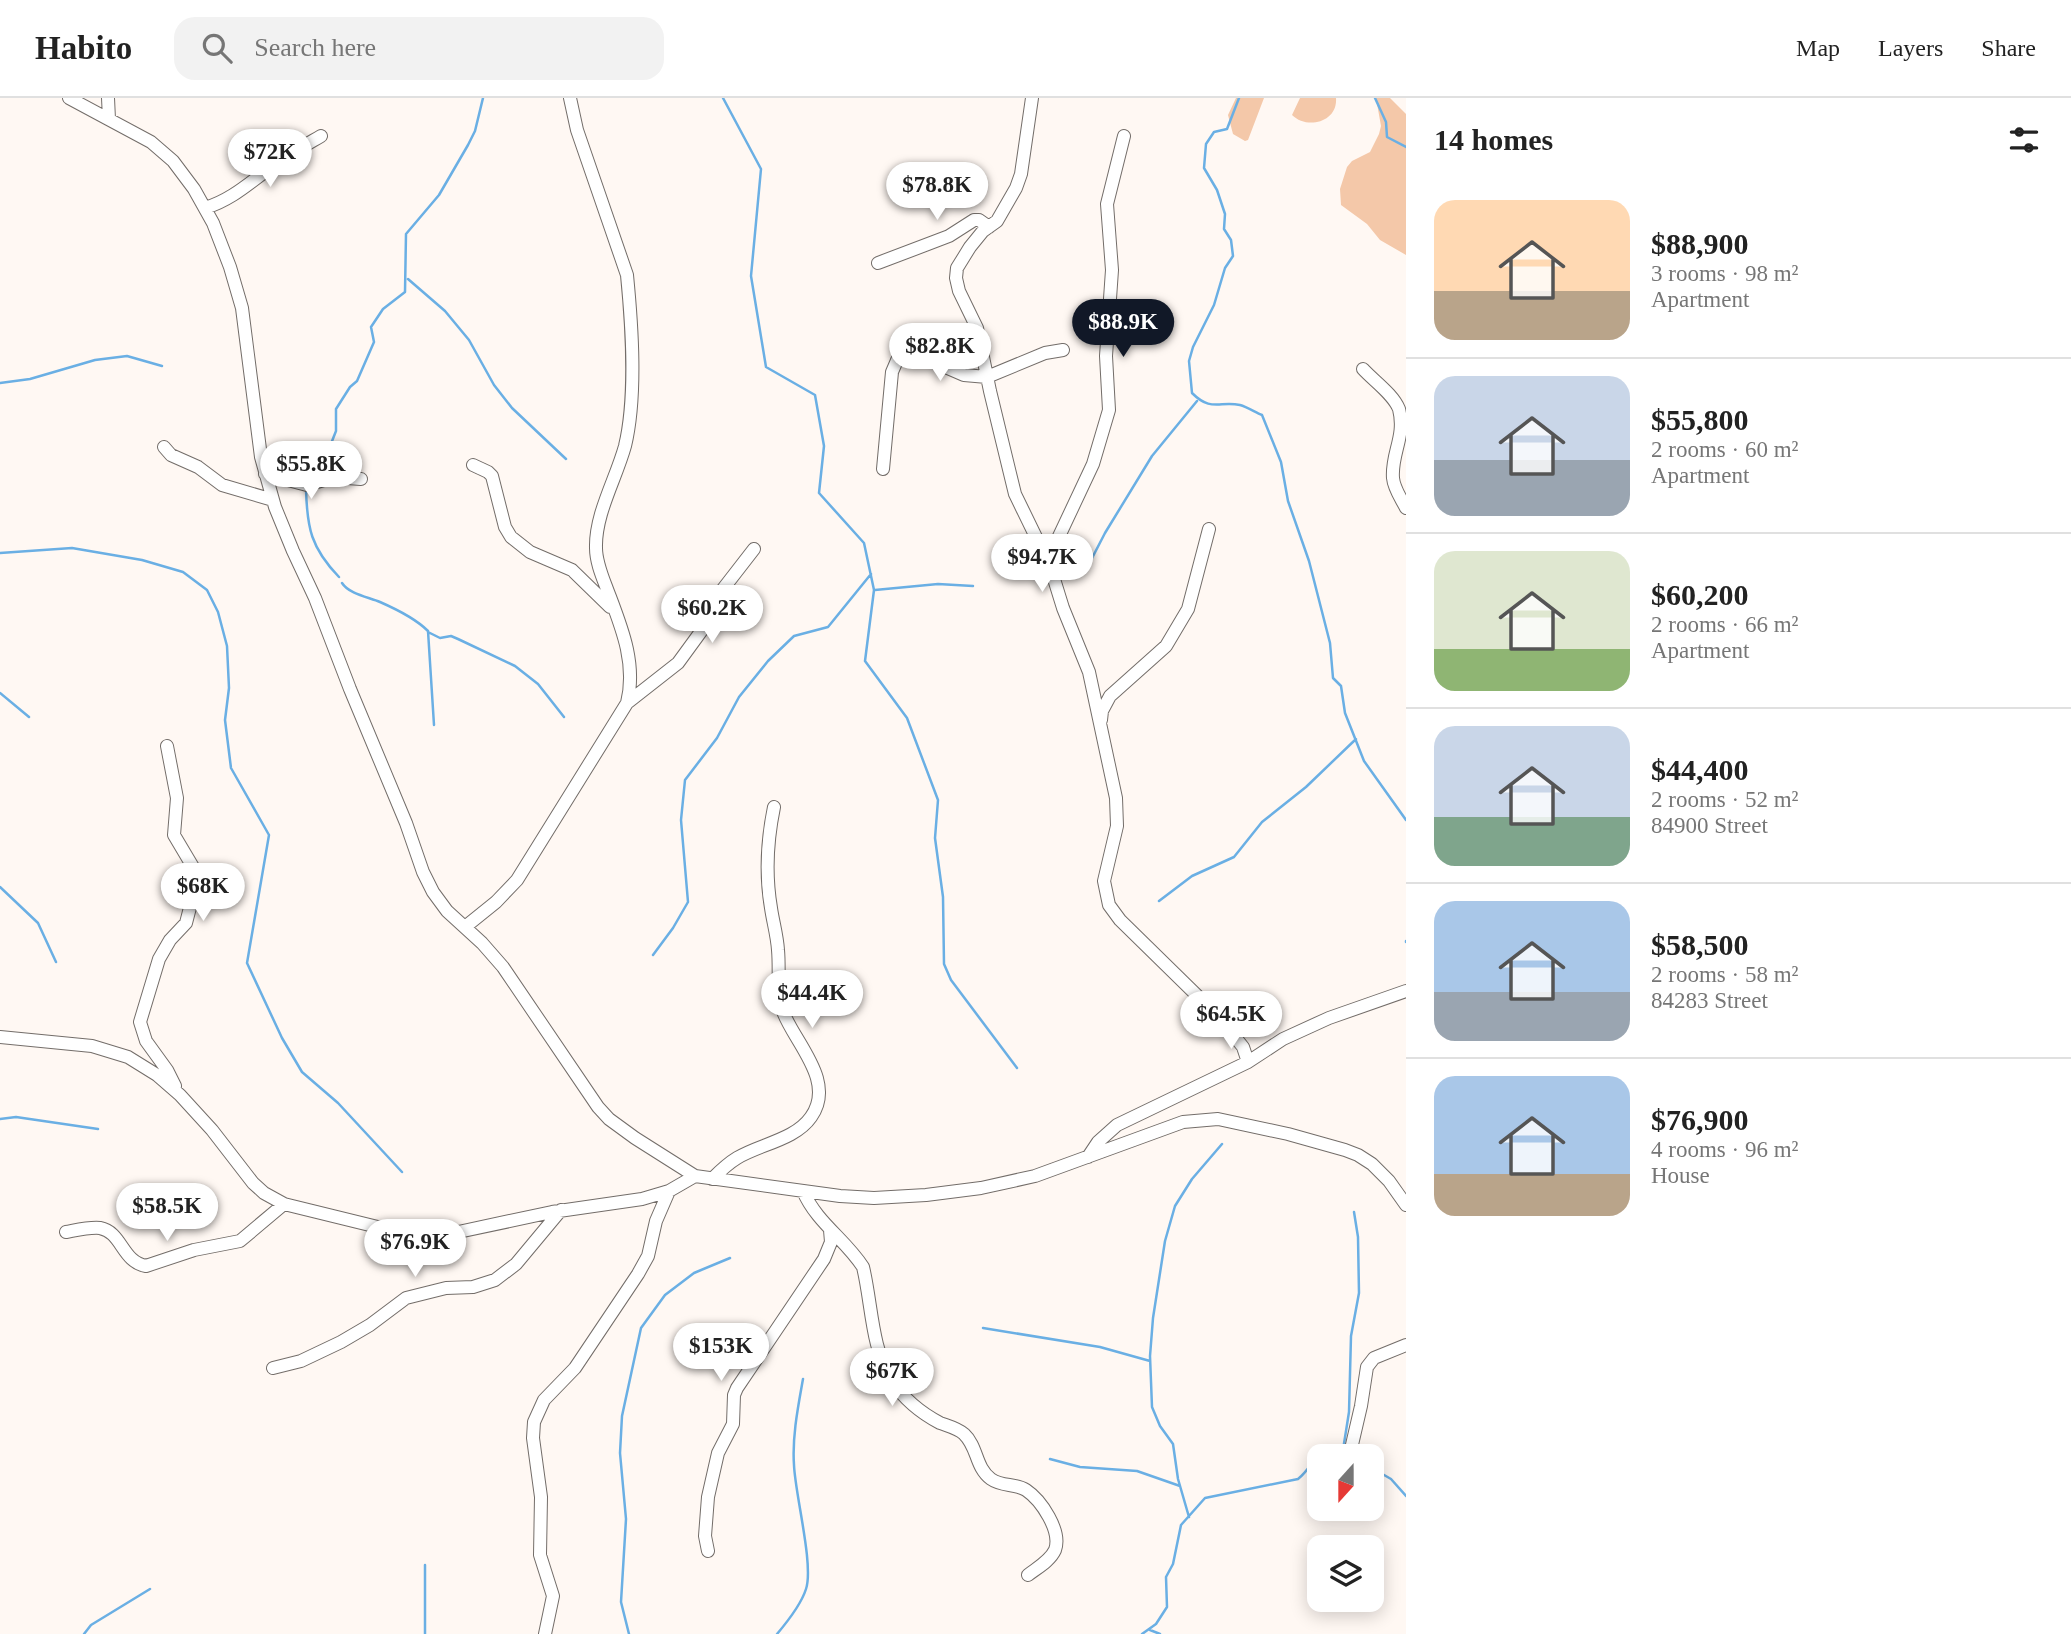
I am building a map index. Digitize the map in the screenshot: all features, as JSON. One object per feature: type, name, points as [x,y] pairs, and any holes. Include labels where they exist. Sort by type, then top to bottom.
[{"type":"street","points":[[69,98],[151,142],[173,161],[194,189],[213,223],[242,307],[265,474],[273,500],[406,823],[423,872],[447,911],[503,967],[598,1107],[609,1119],[695,1176],[874,1198],[981,1188],[1035,1176],[1183,1122],[1218,1119],[1345,1150],[1372,1164],[1401,1193],[1406,1205]]},
{"type":"street","points":[[108,98],[109,119]]},
{"type":"street","points":[[570,98],[577,130],[627,275],[632,339],[628,430],[596,534],[596,553],[626,642],[631,677],[627,703]]},
{"type":"street","points":[[1032,98],[1021,174],[1007,206],[997,221],[970,247],[957,268],[956,278],[959,291],[977,328],[1015,494],[1051,566],[1063,608],[1089,672],[1116,798],[1117,826],[1104,881],[1109,905],[1119,920],[1219,1017],[1236,1037],[1248,1062]]},
{"type":"street","points":[[205,208],[238,194],[272,166],[321,136]]},
{"type":"street","points":[[1051,566],[1054,547],[1093,464],[1109,410],[1106,356],[1112,270],[1107,204],[1124,136]]},
{"type":"street","points":[[878,263],[949,236],[974,220],[979,220],[989,227]]},
{"type":"street","points":[[883,469],[892,372],[898,358],[912,354],[964,375],[987,377],[1045,353],[1063,350]]},
{"type":"street","points":[[1363,369],[1392,398],[1399,410],[1403,434],[1393,476],[1395,489],[1406,508]]},
{"type":"street","points":[[164,447],[171,455],[198,467],[222,485],[273,500]]},
{"type":"street","points":[[473,465],[492,476],[505,527],[511,537],[530,552],[572,570],[615,612]]},
{"type":"street","points":[[265,474],[307,485],[334,477],[361,479]]},
{"type":"street","points":[[1101,724],[1102,710],[1110,696],[1166,646],[1188,609],[1209,529]]},
{"type":"street","points":[[465,927],[496,902],[517,880],[627,703],[678,663],[705,626],[723,589],[754,549]]},
{"type":"street","points":[[167,746],[177,798],[174,835],[193,867],[193,896],[186,923],[170,940],[159,959],[141,1022],[146,1041],[167,1070],[180,1095]]},
{"type":"street","points":[[712,1179],[738,1157],[800,1128],[812,1116],[817,1103],[818,1088],[810,1060],[780,1002],[777,936],[771,911],[766,865],[774,807]]},
{"type":"street","points":[[1088,1157],[1117,1125],[1248,1062],[1283,1039],[1329,1018],[1406,991]]},
{"type":"street","points":[[0,1037],[109,1050],[149,1069],[180,1095],[264,1193],[284,1204],[394,1231],[449,1234],[561,1210],[642,1199],[669,1191],[695,1176]]},
{"type":"street","points":[[545,1634],[553,1596],[540,1555],[541,1497],[533,1438],[534,1422],[544,1400],[575,1368],[638,1274],[648,1256],[656,1221],[669,1191]]},
{"type":"street","points":[[803,1191],[810,1205],[863,1267],[876,1339],[884,1367],[893,1382],[905,1398],[923,1414],[960,1430],[967,1436],[982,1472],[995,1481],[1026,1490],[1052,1523],[1056,1548],[1050,1558],[1028,1576]]},
{"type":"street","points":[[66,1232],[87,1228],[106,1230],[114,1236],[129,1259],[146,1266],[194,1250],[240,1241],[284,1204]]},
{"type":"street","points":[[273,1368],[301,1361],[341,1342],[370,1325],[406,1298],[446,1288],[473,1287],[495,1280],[516,1264],[561,1210]]},
{"type":"street","points":[[708,1551],[705,1536],[708,1497],[718,1453],[733,1424],[734,1395],[824,1259],[831,1242],[830,1230]]},
{"type":"street","points":[[1352,1444],[1367,1367],[1374,1357],[1406,1345]]},
{"type":"shaded area","points":[[1236,98],[1264,98],[1248,140],[1245,141],[1233,134],[1228,115]]},
{"type":"shaded area","points":[[1300,98],[1336,98],[1332,113],[1313,123],[1298,120],[1292,115]]},
{"type":"shaded area","points":[[1376,98],[1390,98],[1406,114],[1406,255],[1380,240],[1367,224],[1341,205],[1340,189],[1347,167],[1352,161],[1370,152],[1379,134],[1381,126]]},
{"type":"waterway","points":[[305,479],[304,469],[325,459],[336,431],[336,409],[357,381],[374,342],[371,327],[383,309],[405,292],[406,234],[439,195],[468,145],[475,131],[483,98]]},
{"type":"waterway","points":[[723,98],[761,169],[751,276],[766,367],[815,395],[824,446],[819,493],[864,543],[874,590],[865,661],[907,718],[938,800],[935,838],[943,897],[944,964],[951,980],[1017,1068]]},
{"type":"waterway","points":[[1239,98],[1227,129],[1214,132],[1206,144],[1204,168],[1217,190],[1225,214],[1224,229],[1231,240],[1233,256],[1225,268],[1214,305],[1193,347],[1189,361],[1192,393],[1210,404],[1240,405],[1262,415],[1281,462],[1288,501],[1309,561],[1330,643],[1333,678],[1341,686],[1345,713],[1364,761],[1406,820]]},
{"type":"waterway","points":[[1375,98],[1386,122],[1387,137],[1406,147]]},
{"type":"waterway","points":[[408,279],[445,311],[469,340],[494,385],[512,408],[566,459]]},
{"type":"waterway","points":[[0,383],[30,379],[95,360],[127,356],[162,366]]},
{"type":"waterway","points":[[1089,564],[1152,456],[1197,401]]},
{"type":"waterway","points":[[306,489],[312,537],[322,556],[339,577]]},
{"type":"waterway","points":[[0,553],[72,548],[142,560],[183,572],[207,590],[218,612],[227,646],[229,688],[225,720],[231,768],[269,835],[247,963],[282,1038],[302,1072],[338,1103],[402,1172]]},
{"type":"waterway","points":[[653,955],[688,902],[681,820],[685,780],[717,738],[739,697],[768,661],[794,636],[828,627],[871,574]]},
{"type":"waterway","points":[[342,583],[354,593],[405,614],[428,631],[434,725]]},
{"type":"waterway","points":[[875,590],[938,584],[973,586]]},
{"type":"waterway","points":[[428,632],[440,638],[451,636],[515,666],[538,684],[564,717]]},
{"type":"waterway","points":[[0,693],[29,717]]},
{"type":"waterway","points":[[1159,901],[1192,876],[1234,857],[1262,822],[1306,787],[1356,739]]},
{"type":"waterway","points":[[0,887],[38,923],[56,962]]},
{"type":"waterway","points":[[0,1119],[16,1117],[98,1129]]},
{"type":"waterway","points":[[1189,1517],[1178,1479],[1173,1444],[1160,1426],[1152,1407],[1150,1356],[1153,1318],[1165,1241],[1175,1206],[1192,1179],[1222,1144]]},
{"type":"waterway","points":[[1142,1634],[1156,1624],[1167,1607],[1166,1577],[1173,1564],[1181,1525],[1205,1498],[1298,1479],[1321,1453],[1333,1449],[1343,1450],[1349,1412],[1351,1336],[1359,1293],[1358,1237],[1354,1212]]},
{"type":"waterway","points":[[629,1634],[621,1602],[626,1519],[620,1453],[622,1416],[641,1328],[665,1295],[694,1273],[730,1258]]},
{"type":"waterway","points":[[983,1328],[1100,1347],[1150,1361]]},
{"type":"waterway","points":[[777,1634],[801,1601],[808,1578],[794,1454],[803,1379]]},
{"type":"waterway","points":[[1050,1459],[1080,1467],[1137,1471],[1180,1486]]},
{"type":"waterway","points":[[1384,1475],[1406,1496]]},
{"type":"waterway","points":[[425,1565],[425,1634]]},
{"type":"waterway","points":[[84,1634],[91,1625],[150,1589]]},
{"type":"waterway","points":[[1150,1630],[1160,1634]]}]
